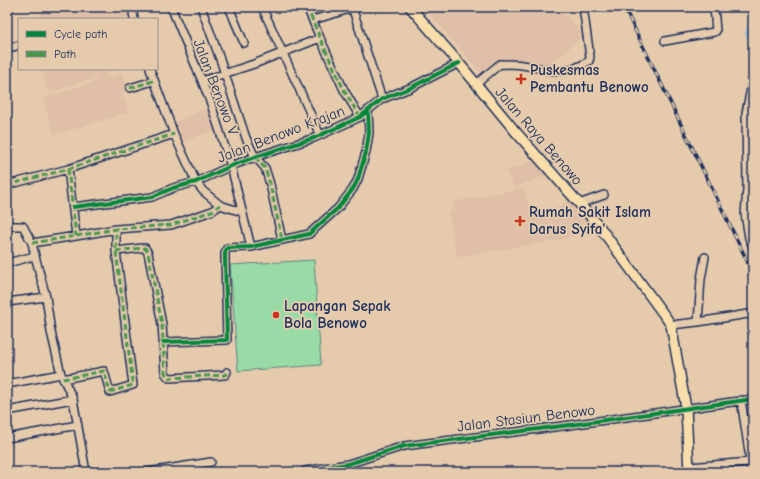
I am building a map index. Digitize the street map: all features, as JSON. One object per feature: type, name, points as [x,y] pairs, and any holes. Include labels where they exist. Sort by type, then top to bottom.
[{"type":"main road","name":"Jalan Raya Benowo","points":[[413,8],[515,131],[605,234],[671,325]]},
{"type":"main road","points":[[671,325],[686,408],[689,470]]},
{"type":"street","points":[[132,7],[134,18]]},
{"type":"street","name":"Jalan Benowo V","points":[[171,7],[202,81],[231,166],[251,247]]},
{"type":"street","points":[[201,7],[213,38],[246,138],[255,157],[265,168],[282,240]]},
{"type":"street","points":[[229,7],[244,43]]},
{"type":"street","points":[[262,7],[320,135]]},
{"type":"street","points":[[308,7],[320,38],[344,90],[360,117]]},
{"type":"street","points":[[314,20],[354,7],[382,99]]},
{"type":"street","points":[[476,84],[500,64],[522,65],[563,72],[589,61],[590,57],[583,7]]},
{"type":"street","points":[[665,40],[714,32],[716,30],[714,7]]},
{"type":"street","points":[[202,81],[283,54],[320,38]]},
{"type":"street","points":[[7,50],[18,45]]},
{"type":"street","name":"Jalan Benowo Krajan","points":[[73,207],[152,196],[173,188],[196,182],[231,166],[320,135],[360,117],[382,99],[410,88],[459,63]]},
{"type":"street","points":[[150,70],[153,81],[159,91],[174,134],[196,182],[203,191],[220,205],[242,212]]},
{"type":"street","points":[[753,78],[746,113],[745,133],[750,188],[745,214],[753,247]]},
{"type":"street","points":[[130,88],[153,81]]},
{"type":"street","points":[[163,342],[227,340],[225,253],[227,248],[251,247],[308,234],[338,208],[353,189],[358,179],[366,152],[369,133],[368,110]]},
{"type":"street","points":[[745,133],[753,132]]},
{"type":"street","points":[[7,185],[68,169],[174,134]]},
{"type":"street","points":[[68,169],[76,236]]},
{"type":"street","points":[[579,204],[604,195]]},
{"type":"street","points":[[32,243],[116,229],[171,225],[212,211],[220,205]]},
{"type":"street","points":[[7,226],[23,226],[32,243],[46,296],[51,332],[62,377],[73,399],[86,472]]},
{"type":"street","points":[[7,384],[104,371],[108,390],[112,392],[131,386],[134,383],[116,251],[116,229]]},
{"type":"street","points":[[116,251],[145,248],[148,253],[162,324],[165,373],[169,378],[225,375],[227,372]]},
{"type":"street","points":[[7,263],[35,256]]},
{"type":"street","points":[[698,322],[701,279],[705,257]]},
{"type":"street","points":[[7,302],[46,296]]},
{"type":"street","points":[[671,325],[748,314],[752,316],[753,319]]},
{"type":"street","points":[[7,411],[73,399]]},
{"type":"street","name":"Jalan Stasiun Benowo","points":[[305,472],[348,464],[404,446],[570,425],[753,399]]},
{"type":"street","points":[[741,400],[752,472]]},
{"type":"street","points":[[7,438],[78,425]]},
{"type":"street","points":[[148,472],[211,462]]},
{"type":"street","points":[[689,470],[750,462]]},
{"type":"shaded area","points":[[39,7],[129,7],[132,18],[41,18]]},
{"type":"shaded area","points":[[559,7],[583,35],[548,67],[499,63],[481,73],[424,8]]},
{"type":"shaded area","points":[[41,70],[111,70],[106,73],[107,77],[96,81],[95,78],[49,93]]},
{"type":"shaded area","points":[[122,73],[128,89],[122,92],[129,112],[54,135],[43,98]]},
{"type":"shaded area","points":[[210,107],[217,129],[182,142],[174,122]]},
{"type":"shaded area","points":[[536,160],[546,175],[514,188],[506,171]]},
{"type":"shaded area","name":"Rumah Sakit Islam Darus Syifa'","points":[[524,188],[531,214],[560,206],[573,198],[597,229],[559,240],[457,257],[448,212],[454,210],[453,202]]},
{"type":"shaded area","points":[[620,463],[622,472],[563,472]]},
{"type":"green space","name":"Lapangan Sepak Bola Benowo","points":[[314,260],[321,365],[238,371],[230,265]]},
{"type":"waterway","points":[[749,34],[753,17]]},
{"type":"railway","points":[[624,7],[753,273]]},
{"type":"marked path","points":[[307,7],[344,90],[360,117]]},
{"type":"marked path","points":[[130,88],[153,81]]},
{"type":"marked path","points":[[7,185],[68,169],[174,134]]},
{"type":"marked path","points":[[255,157],[265,168],[282,240]]},
{"type":"marked path","points":[[68,169],[76,236]]},
{"type":"marked path","points":[[32,243],[116,229],[171,225],[212,211],[220,205]]},
{"type":"marked path","points":[[63,379],[104,371],[110,392],[133,385],[116,251],[116,229]]},
{"type":"marked path","points":[[116,251],[145,248],[148,253],[162,324],[165,373],[169,378],[225,375],[227,372]]},
{"type":"cycle path","points":[[73,207],[152,197],[173,188],[196,182],[255,157],[314,138],[360,117],[382,99],[410,88],[459,63]]},
{"type":"cycle path","points":[[163,342],[227,340],[225,259],[227,248],[251,247],[309,234],[338,208],[353,189],[358,179],[366,152],[369,133],[368,110]]},
{"type":"cycle path","points":[[305,471],[348,464],[404,446],[570,425],[753,399]]},
{"type":"place","name":"Puskesmas Pembantu Benowo","points":[[521,79]]},
{"type":"place","name":"Rumah Sakit Islam Darus Syifa'","points":[[520,221]]},
{"type":"place","name":"Lapangan Sepak Bola Benowo","points":[[276,315]]}]
